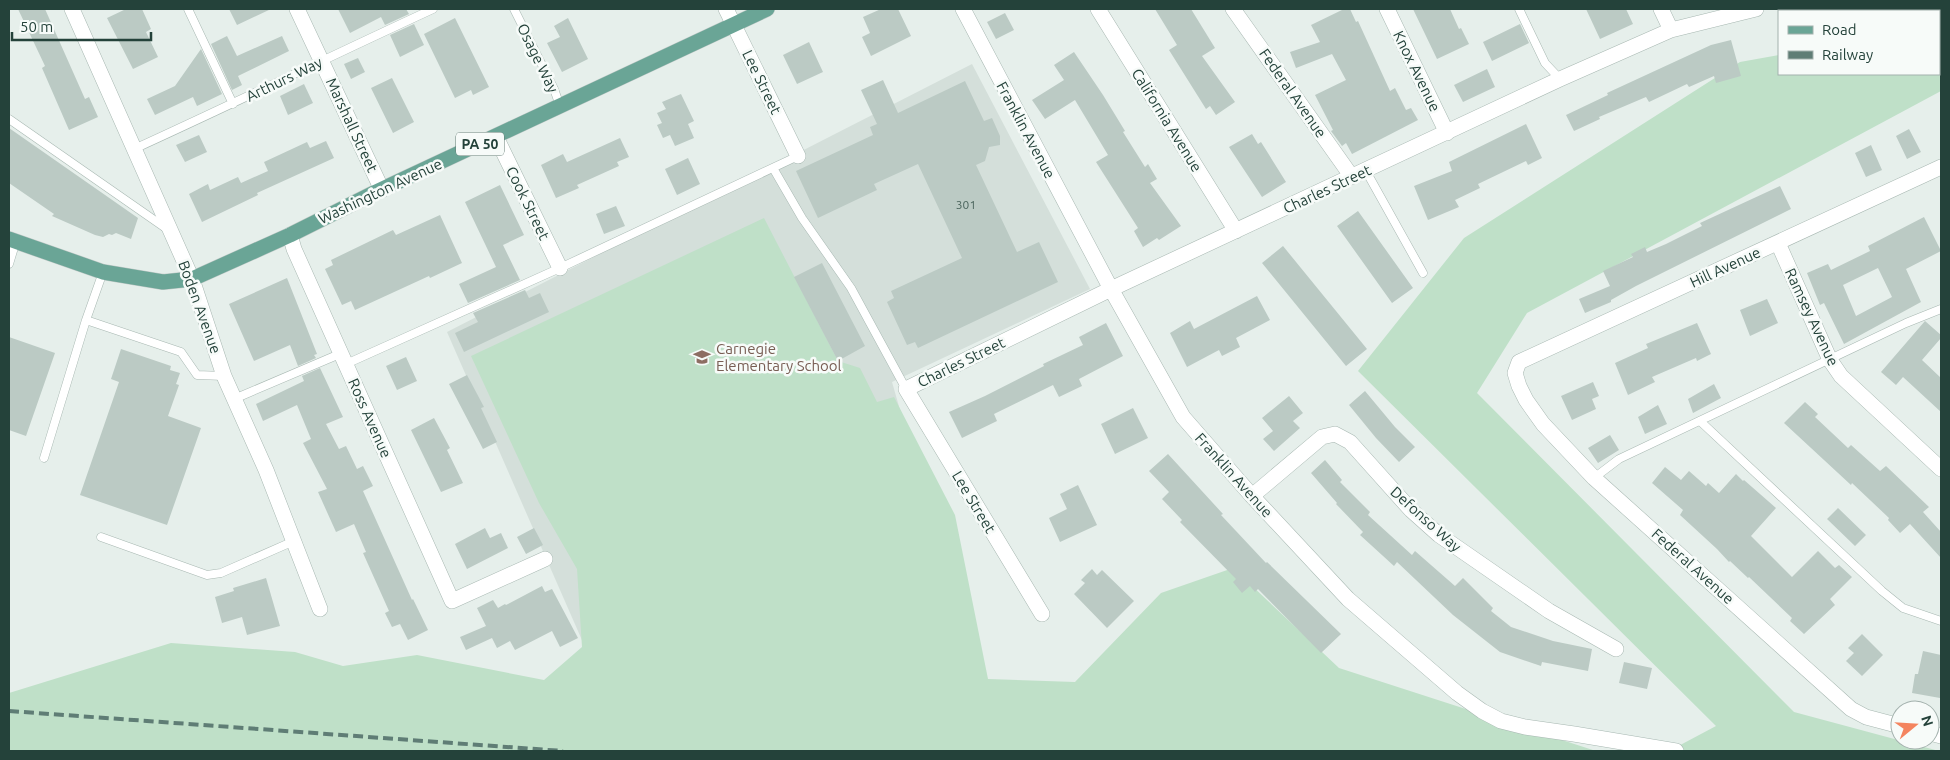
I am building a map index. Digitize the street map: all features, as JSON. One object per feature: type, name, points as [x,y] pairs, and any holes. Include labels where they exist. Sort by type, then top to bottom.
[{"type":"main road","name":"Washington Avenue","points":[[13,240],[103,272],[163,282],[192,278],[290,235],[767,9]]},
{"type":"street","name":"Boden Avenue","points":[[72,9],[192,278],[224,376],[266,470],[320,609]]},
{"type":"street","name":"Marshall Street","points":[[297,9],[382,190]]},
{"type":"street","name":"Lee Street","points":[[726,9],[798,156]]},
{"type":"street","name":"Franklin Avenue","points":[[963,9],[1111,290],[1183,417],[1252,496],[1348,599],[1457,693],[1482,711],[1501,721],[1525,727],[1676,751]]},
{"type":"street","name":"California Avenue","points":[[1098,9],[1236,231]]},
{"type":"street","name":"Federal Avenue","points":[[1233,9],[1359,174]]},
{"type":"street","name":"Knox Avenue","points":[[1387,9],[1447,133]]},
{"type":"street","points":[[1660,9],[1671,30]]},
{"type":"street","name":"Charles Street","points":[[906,389],[1111,290],[1560,79],[1671,30],[1756,9]]},
{"type":"street","name":"Cook Street","points":[[496,137],[560,268]]},
{"type":"street","name":"Hill Avenue","points":[[1515,373],[1519,362],[1941,167]]},
{"type":"street","name":"Ross Avenue","points":[[290,235],[294,249],[452,601],[545,559]]},
{"type":"street","name":"Ramsey Avenue","points":[[1778,243],[1830,360],[1841,376],[1941,468]]},
{"type":"street","name":"Federal Avenue","points":[[1515,373],[1526,400],[1543,424],[1594,478],[1851,709],[1866,717],[1890,723]]},
{"type":"street","name":"Lee Street","points":[[906,389],[1042,614]]},
{"type":"street","name":"Defonso Way","points":[[1252,496],[1322,437],[1335,434],[1350,442],[1411,510],[1439,535],[1549,611],[1616,649]]},
{"type":"lane","points":[[188,9],[233,104]]},
{"type":"lane","name":"Arthurs Way","points":[[134,149],[433,9]]},
{"type":"lane","name":"Osage Way","points":[[514,9],[554,89],[560,107]]},
{"type":"lane","points":[[1519,9],[1545,63],[1560,79]]},
{"type":"lane","points":[[9,119],[172,233]]},
{"type":"lane","points":[[234,399],[344,358],[560,268],[798,156]]},
{"type":"lane","points":[[773,168],[802,218],[852,288],[906,389]]},
{"type":"lane","points":[[1359,174],[1423,272]]},
{"type":"lane","points":[[9,264],[13,240]]},
{"type":"lane","points":[[44,458],[86,320],[103,272]]},
{"type":"lane","points":[[1594,478],[1619,459],[1906,323],[1941,309]]},
{"type":"lane","points":[[86,320],[181,352],[197,375],[224,376]]},
{"type":"lane","points":[[1700,421],[1882,591],[1903,608],[1941,621]]},
{"type":"lane","points":[[101,537],[208,575],[221,572],[294,541]]},
{"type":"shaded area","name":"Carnegie Elementary School","points":[[972,64],[1090,289],[892,382],[933,525],[592,663],[447,332]]},
{"type":"green space","points":[[1941,28],[1941,91],[1527,313],[1477,393],[1794,712],[1890,738],[1890,750],[1939,751],[1669,751],[1716,726],[1358,371],[1464,238],[1740,62],[1778,55],[1778,75],[1940,75]]},
{"type":"green space","points":[[764,218],[838,361],[860,368],[877,402],[894,397],[955,515],[988,679],[1075,682],[1161,593],[1233,568],[1339,668],[1596,751],[9,751],[9,693],[171,643],[295,652],[343,666],[417,655],[544,680],[582,647],[577,569],[539,503],[471,356]]},
{"type":"building","points":[[18,9],[45,9],[85,99],[89,97],[98,117],[69,130],[42,68],[45,66]]},
{"type":"building","points":[[126,9],[142,9],[151,29],[146,32],[158,57],[133,69],[107,18]]},
{"type":"building","points":[[229,9],[271,9],[237,25]]},
{"type":"building","points":[[338,9],[406,9],[409,14],[385,25],[381,17],[350,33]]},
{"type":"building","points":[[881,9],[898,9],[911,36],[871,56],[862,37],[870,33],[863,17]]},
{"type":"building","points":[[1155,9],[1191,9],[1215,48],[1202,56],[1235,102],[1216,115],[1210,106],[1206,109],[1169,50],[1177,45]]},
{"type":"building","points":[[1344,9],[1350,9],[1356,22],[1358,21],[1390,91],[1395,88],[1406,110],[1411,108],[1418,120],[1352,154],[1346,143],[1342,146],[1331,131],[1333,130],[1315,95],[1346,80],[1332,54],[1296,68],[1290,52],[1320,42],[1311,25]]},
{"type":"building","points":[[1413,9],[1450,9],[1459,29],[1461,28],[1469,44],[1437,59]]},
{"type":"building","points":[[1586,9],[1626,9],[1633,24],[1600,39]]},
{"type":"building","points":[[1005,13],[1014,30],[996,39],[987,22]]},
{"type":"building","points":[[455,18],[489,87],[473,95],[471,90],[455,98],[424,34]]},
{"type":"building","points":[[568,18],[588,59],[562,72],[547,43],[560,37],[554,26]]},
{"type":"building","points":[[414,24],[424,45],[400,57],[390,35]]},
{"type":"building","points":[[1520,24],[1529,43],[1492,61],[1483,42]]},
{"type":"building","points":[[227,36],[237,56],[282,36],[289,51],[238,76],[242,85],[232,90],[211,44]]},
{"type":"building","points":[[1731,40],[1741,76],[1716,83],[1714,76],[1689,87],[1687,84],[1649,102],[1646,97],[1599,117],[1600,119],[1574,131],[1566,115],[1608,95],[1607,93],[1711,45]]},
{"type":"building","points":[[809,42],[823,72],[797,84],[783,55]]},
{"type":"building","points":[[201,49],[222,94],[197,106],[193,97],[155,115],[147,99],[175,86]]},
{"type":"building","points":[[1074,52],[1103,95],[1145,167],[1148,164],[1157,179],[1150,183],[1181,226],[1159,240],[1157,238],[1143,247],[1134,231],[1138,228],[1096,162],[1108,155],[1075,100],[1045,119],[1032,100],[1064,80],[1054,65]]},
{"type":"building","points":[[358,58],[365,72],[351,79],[344,64]]},
{"type":"building","points":[[1487,69],[1495,87],[1463,102],[1454,85]]},
{"type":"building","points":[[392,78],[414,122],[393,133],[371,88]]},
{"type":"building","points":[[883,80],[898,113],[965,81],[984,121],[992,118],[1000,136],[1000,145],[989,147],[985,161],[976,165],[1017,252],[1039,242],[1058,282],[918,348],[915,342],[907,345],[887,302],[894,298],[891,291],[962,258],[918,164],[874,184],[877,190],[818,218],[796,171],[873,135],[870,127],[877,124],[861,90]]},
{"type":"building","points":[[304,84],[313,103],[288,115],[280,96]]},
{"type":"building","points":[[681,94],[694,121],[688,124],[694,138],[675,146],[670,135],[663,138],[657,125],[662,123],[657,113],[666,109],[662,102]]},
{"type":"building","points":[[1526,124],[1542,158],[1528,165],[1526,161],[1478,184],[1480,188],[1455,200],[1459,207],[1428,220],[1414,186],[1452,171],[1449,162]]},
{"type":"building","points":[[9,128],[138,218],[131,239],[116,233],[103,237],[95,235],[52,216],[54,214],[9,183]]},
{"type":"building","points":[[1909,129],[1921,152],[1907,159],[1896,136]]},
{"type":"building","points":[[1252,134],[1258,144],[1261,142],[1286,182],[1262,197],[1229,147]]},
{"type":"building","points":[[199,135],[207,152],[185,162],[176,145]]},
{"type":"building","points":[[620,138],[629,157],[617,162],[619,166],[577,185],[579,188],[556,198],[541,165],[563,154],[567,162]]},
{"type":"building","points":[[326,141],[334,158],[257,193],[258,195],[202,222],[189,194],[208,184],[210,190],[238,177],[241,183],[268,171],[264,162],[307,142],[310,148]]},
{"type":"building","points":[[1871,145],[1882,170],[1866,177],[1855,153]]},
{"type":"building","points":[[688,158],[700,184],[677,195],[665,169]]},
{"type":"building","points":[[500,185],[524,235],[503,245],[520,280],[468,303],[459,284],[496,267],[465,202]]},
{"type":"building","points":[[1780,186],[1791,209],[1636,286],[1611,300],[1611,302],[1585,313],[1579,299],[1610,286],[1603,271],[1633,257],[1631,254],[1645,247],[1647,252],[1666,244],[1702,226],[1700,223]]},
{"type":"building","points":[[616,206],[625,226],[604,234],[596,214]]},
{"type":"building","points":[[1358,211],[1413,288],[1392,303],[1337,226]]},
{"type":"building","points":[[440,215],[462,263],[355,310],[351,301],[342,305],[325,269],[333,265],[331,260],[393,230],[396,235]]},
{"type":"building","points":[[1924,217],[1941,251],[1906,269],[1921,302],[1844,344],[1824,303],[1820,305],[1807,273],[1828,264],[1831,270],[1870,251],[1868,246]],"holes":[[[1878,268],[1892,297],[1856,316],[1843,285]]]},
{"type":"building","points":[[1283,246],[1367,349],[1346,366],[1262,263]]},
{"type":"building","points":[[822,263],[865,346],[838,361],[794,277]]},
{"type":"building","points":[[287,278],[317,354],[314,355],[316,358],[298,366],[290,345],[254,361],[229,304]]},
{"type":"building","points":[[525,290],[529,298],[540,293],[549,312],[464,352],[455,333],[478,322],[473,313]]},
{"type":"building","points":[[1257,296],[1270,320],[1236,338],[1240,347],[1222,356],[1219,350],[1187,367],[1170,333],[1190,321],[1194,329]]},
{"type":"building","points":[[1767,299],[1778,323],[1750,336],[1740,310]]},
{"type":"building","points":[[1925,321],[1941,335],[1941,338],[1922,360],[1941,378],[1941,412],[1903,377],[1896,385],[1881,372]]},
{"type":"building","points":[[1106,323],[1123,356],[1079,379],[1082,386],[1059,397],[1053,385],[994,414],[997,421],[962,438],[949,412],[985,396],[1044,366],[1043,364],[1083,345],[1079,337]]},
{"type":"building","points":[[1697,323],[1711,354],[1697,361],[1696,358],[1652,377],[1655,382],[1628,395],[1615,363],[1648,348],[1646,344]]},
{"type":"building","points":[[9,337],[55,353],[26,436],[9,430]]},
{"type":"building","points":[[121,349],[171,366],[170,370],[180,373],[176,384],[179,385],[168,416],[201,428],[167,525],[80,495],[119,382],[111,379]]},
{"type":"building","points":[[406,357],[417,381],[397,390],[386,366]]},
{"type":"building","points":[[320,368],[343,417],[326,424],[339,449],[346,446],[357,469],[363,466],[373,486],[363,491],[412,600],[428,630],[408,640],[400,624],[392,627],[385,613],[389,611],[363,553],[366,552],[354,524],[336,532],[318,492],[327,489],[303,443],[311,439],[297,405],[263,421],[256,404],[304,381],[302,376]]},
{"type":"building","points":[[467,375],[484,407],[481,408],[497,442],[483,449],[449,384]]},
{"type":"building","points":[[1593,382],[1599,396],[1592,399],[1596,409],[1572,420],[1561,396]]},
{"type":"building","points":[[1714,384],[1721,398],[1693,413],[1688,399]]},
{"type":"building","points":[[1365,391],[1395,427],[1415,447],[1399,462],[1349,405]]},
{"type":"building","points":[[1289,396],[1303,413],[1293,421],[1300,428],[1274,451],[1263,439],[1273,431],[1262,418]]},
{"type":"building","points":[[1805,402],[1818,414],[1815,417],[1848,448],[1851,445],[1880,471],[1886,466],[1929,507],[1923,512],[1941,532],[1941,558],[1910,524],[1900,533],[1888,520],[1889,518],[1784,423]]},
{"type":"building","points":[[1658,405],[1667,424],[1645,434],[1638,417]]},
{"type":"building","points":[[1133,408],[1148,438],[1115,454],[1101,424]]},
{"type":"building","points":[[434,418],[450,448],[447,450],[463,483],[441,492],[411,430]]},
{"type":"building","points":[[1610,435],[1619,450],[1598,463],[1588,448]]},
{"type":"building","points":[[1168,454],[1266,563],[1341,634],[1321,653],[1258,589],[1255,592],[1250,586],[1242,593],[1233,582],[1236,579],[1180,522],[1182,520],[1162,499],[1169,492],[1149,471]]},
{"type":"building","points":[[1325,460],[1342,480],[1340,482],[1370,512],[1368,515],[1412,555],[1415,551],[1455,586],[1463,578],[1493,608],[1491,611],[1511,627],[1553,641],[1592,649],[1588,671],[1542,662],[1541,666],[1500,652],[1453,615],[1397,562],[1394,566],[1360,535],[1363,532],[1336,504],[1311,473]]},
{"type":"building","points":[[1665,467],[1681,480],[1689,471],[1706,486],[1708,483],[1719,493],[1736,474],[1744,480],[1776,508],[1751,536],[1792,577],[1818,551],[1835,568],[1839,565],[1852,577],[1830,599],[1835,605],[1804,634],[1790,621],[1792,618],[1680,515],[1683,510],[1652,483]]},
{"type":"building","points":[[1078,485],[1097,525],[1060,542],[1049,518],[1067,509],[1060,494]]},
{"type":"building","points":[[1838,508],[1866,535],[1855,546],[1827,519]]},
{"type":"building","points":[[485,528],[490,538],[501,533],[508,548],[467,569],[455,544]]},
{"type":"building","points":[[534,528],[543,545],[526,554],[517,537]]},
{"type":"building","points":[[1092,569],[1097,575],[1102,570],[1134,601],[1107,628],[1074,594],[1085,583],[1081,580]]},
{"type":"building","points":[[266,578],[280,626],[247,635],[242,617],[222,623],[215,597],[234,591],[233,588]]},
{"type":"building","points":[[542,586],[545,592],[552,589],[578,638],[560,647],[552,631],[515,650],[510,641],[497,648],[492,638],[466,650],[460,637],[486,626],[477,608],[493,600],[498,608]]},
{"type":"building","points":[[1862,634],[1883,655],[1862,676],[1846,661],[1854,653],[1848,648]]},
{"type":"building","points":[[1923,651],[1941,655],[1940,698],[1912,693],[1915,674],[1918,674]]},
{"type":"building","points":[[1624,662],[1652,668],[1647,689],[1619,683]]},
{"type":"railway","points":[[9,711],[563,751]]},
{"type":"place","name":"Carnegie Elementary School","points":[[702,357]]}]
